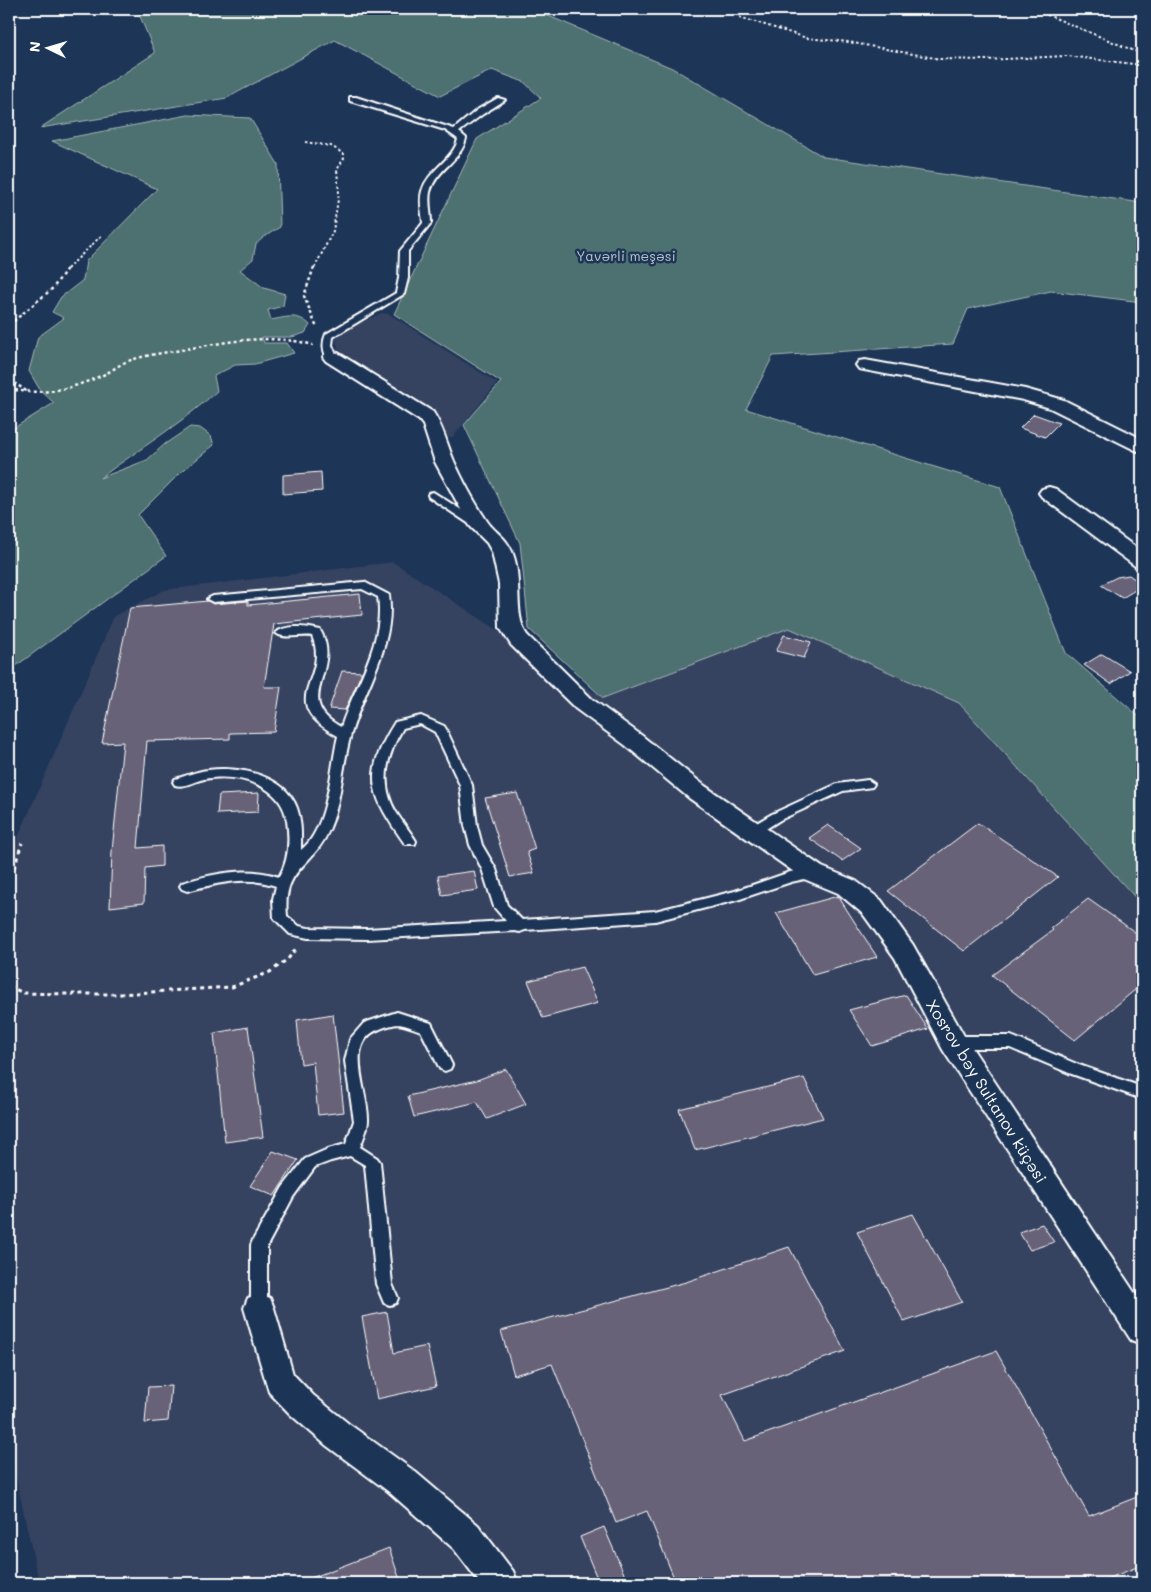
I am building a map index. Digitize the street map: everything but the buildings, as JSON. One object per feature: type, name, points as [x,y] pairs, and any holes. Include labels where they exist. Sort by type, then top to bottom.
[{"type":"street","name":"Xosrov bəy Sultanov küçəsi","points":[[332,357],[426,416],[432,425],[445,462],[480,526],[496,540],[502,552],[509,584],[508,617],[511,628],[529,652],[584,704],[633,740],[697,792],[813,873],[847,888],[872,908],[904,952],[953,1042],[1142,1330]]},
{"type":"street","points":[[865,364],[1025,395],[1057,404],[1142,446]]},
{"type":"street","points":[[1048,493],[1142,562]]},
{"type":"street","points":[[260,1308],[280,1382],[302,1405],[338,1435],[401,1481],[466,1537],[501,1583]]},
{"type":"lane","points":[[332,357],[327,345],[330,336],[400,294],[403,286],[405,265],[404,251],[410,240],[427,223],[426,191],[462,143],[462,138],[455,132],[352,98]]},
{"type":"lane","points":[[455,132],[480,112],[501,100]]},
{"type":"lane","points":[[433,495],[480,526]]},
{"type":"lane","points":[[213,599],[364,585],[383,595],[385,601],[382,633],[362,692],[352,712],[345,734],[322,827],[315,844],[286,874],[282,883],[280,896],[281,918],[296,930],[308,933],[367,934],[520,927],[655,916],[737,895],[790,877],[813,873]]},
{"type":"lane","points":[[282,633],[309,632],[316,633],[320,638],[322,658],[312,692],[311,704],[319,718],[345,734]]},
{"type":"lane","points":[[410,841],[387,809],[380,786],[381,759],[399,726],[421,720],[440,729],[466,784],[471,826],[476,845],[489,869],[501,907],[520,927]]},
{"type":"lane","points":[[179,782],[209,774],[230,774],[261,781],[277,791],[287,801],[291,813],[295,847],[293,866]]},
{"type":"lane","points":[[753,831],[776,817],[841,787],[868,784]]},
{"type":"lane","points":[[187,886],[249,875],[266,876],[282,883]]},
{"type":"lane","points":[[352,1149],[361,1121],[352,1062],[357,1039],[369,1027],[397,1016],[426,1027],[445,1064]]},
{"type":"lane","points":[[953,1042],[1011,1042],[1074,1069],[1142,1094]]},
{"type":"lane","points":[[260,1308],[260,1245],[288,1192],[310,1163],[328,1155],[352,1149],[372,1162],[384,1284],[390,1298]]},
{"type":"path","points":[[736,9],[735,11],[739,17],[807,38],[848,42],[940,59],[985,60],[1068,56],[1142,65]]},
{"type":"path","points":[[1033,9],[1142,54]]},
{"type":"path","points":[[305,142],[329,145],[338,148],[344,154],[344,158],[337,170],[339,193],[333,231],[312,272],[304,296],[314,318],[321,343],[332,357]]},
{"type":"path","points":[[9,325],[53,288],[66,268],[101,236]]},
{"type":"path","points":[[9,389],[30,393],[50,393],[82,384],[130,361],[233,342],[297,339],[311,344],[332,357]]},
{"type":"path","points":[[9,379],[30,393]]},
{"type":"path","points":[[9,883],[22,843]]},
{"type":"path","points":[[9,986],[23,993],[66,994],[121,994],[232,987],[270,972],[288,959],[308,933]]},
{"type":"shaded area","points":[[381,313],[389,314],[497,383],[453,437],[443,438],[340,358],[335,335]]},
{"type":"shaded area","points":[[393,562],[603,698],[789,628],[959,703],[1142,905],[1142,1583],[39,1583],[9,1445],[9,858],[114,616],[164,590]]},
{"type":"green space","name":"Yavərli meşəsi","points":[[137,9],[532,9],[672,68],[824,157],[1142,203],[1142,302],[1051,291],[968,309],[953,344],[773,356],[746,409],[1000,487],[1066,653],[1142,719],[1142,905],[959,703],[789,628],[603,698],[529,629],[520,543],[464,425],[501,382],[394,314],[477,139],[541,98],[524,82],[492,70],[440,96],[335,40],[227,98],[40,128],[155,53]]},
{"type":"green space","points":[[188,115],[250,118],[278,164],[280,227],[256,244],[253,259],[240,270],[264,288],[285,294],[283,306],[268,310],[271,320],[297,317],[310,325],[305,333],[292,337],[262,337],[264,343],[287,343],[294,353],[255,364],[235,365],[214,376],[217,391],[174,425],[100,478],[147,460],[165,444],[190,427],[200,428],[211,436],[214,445],[180,473],[138,515],[166,556],[9,671],[9,431],[54,403],[40,390],[29,371],[38,337],[64,318],[52,312],[61,297],[83,280],[86,261],[157,189],[52,141]]}]
